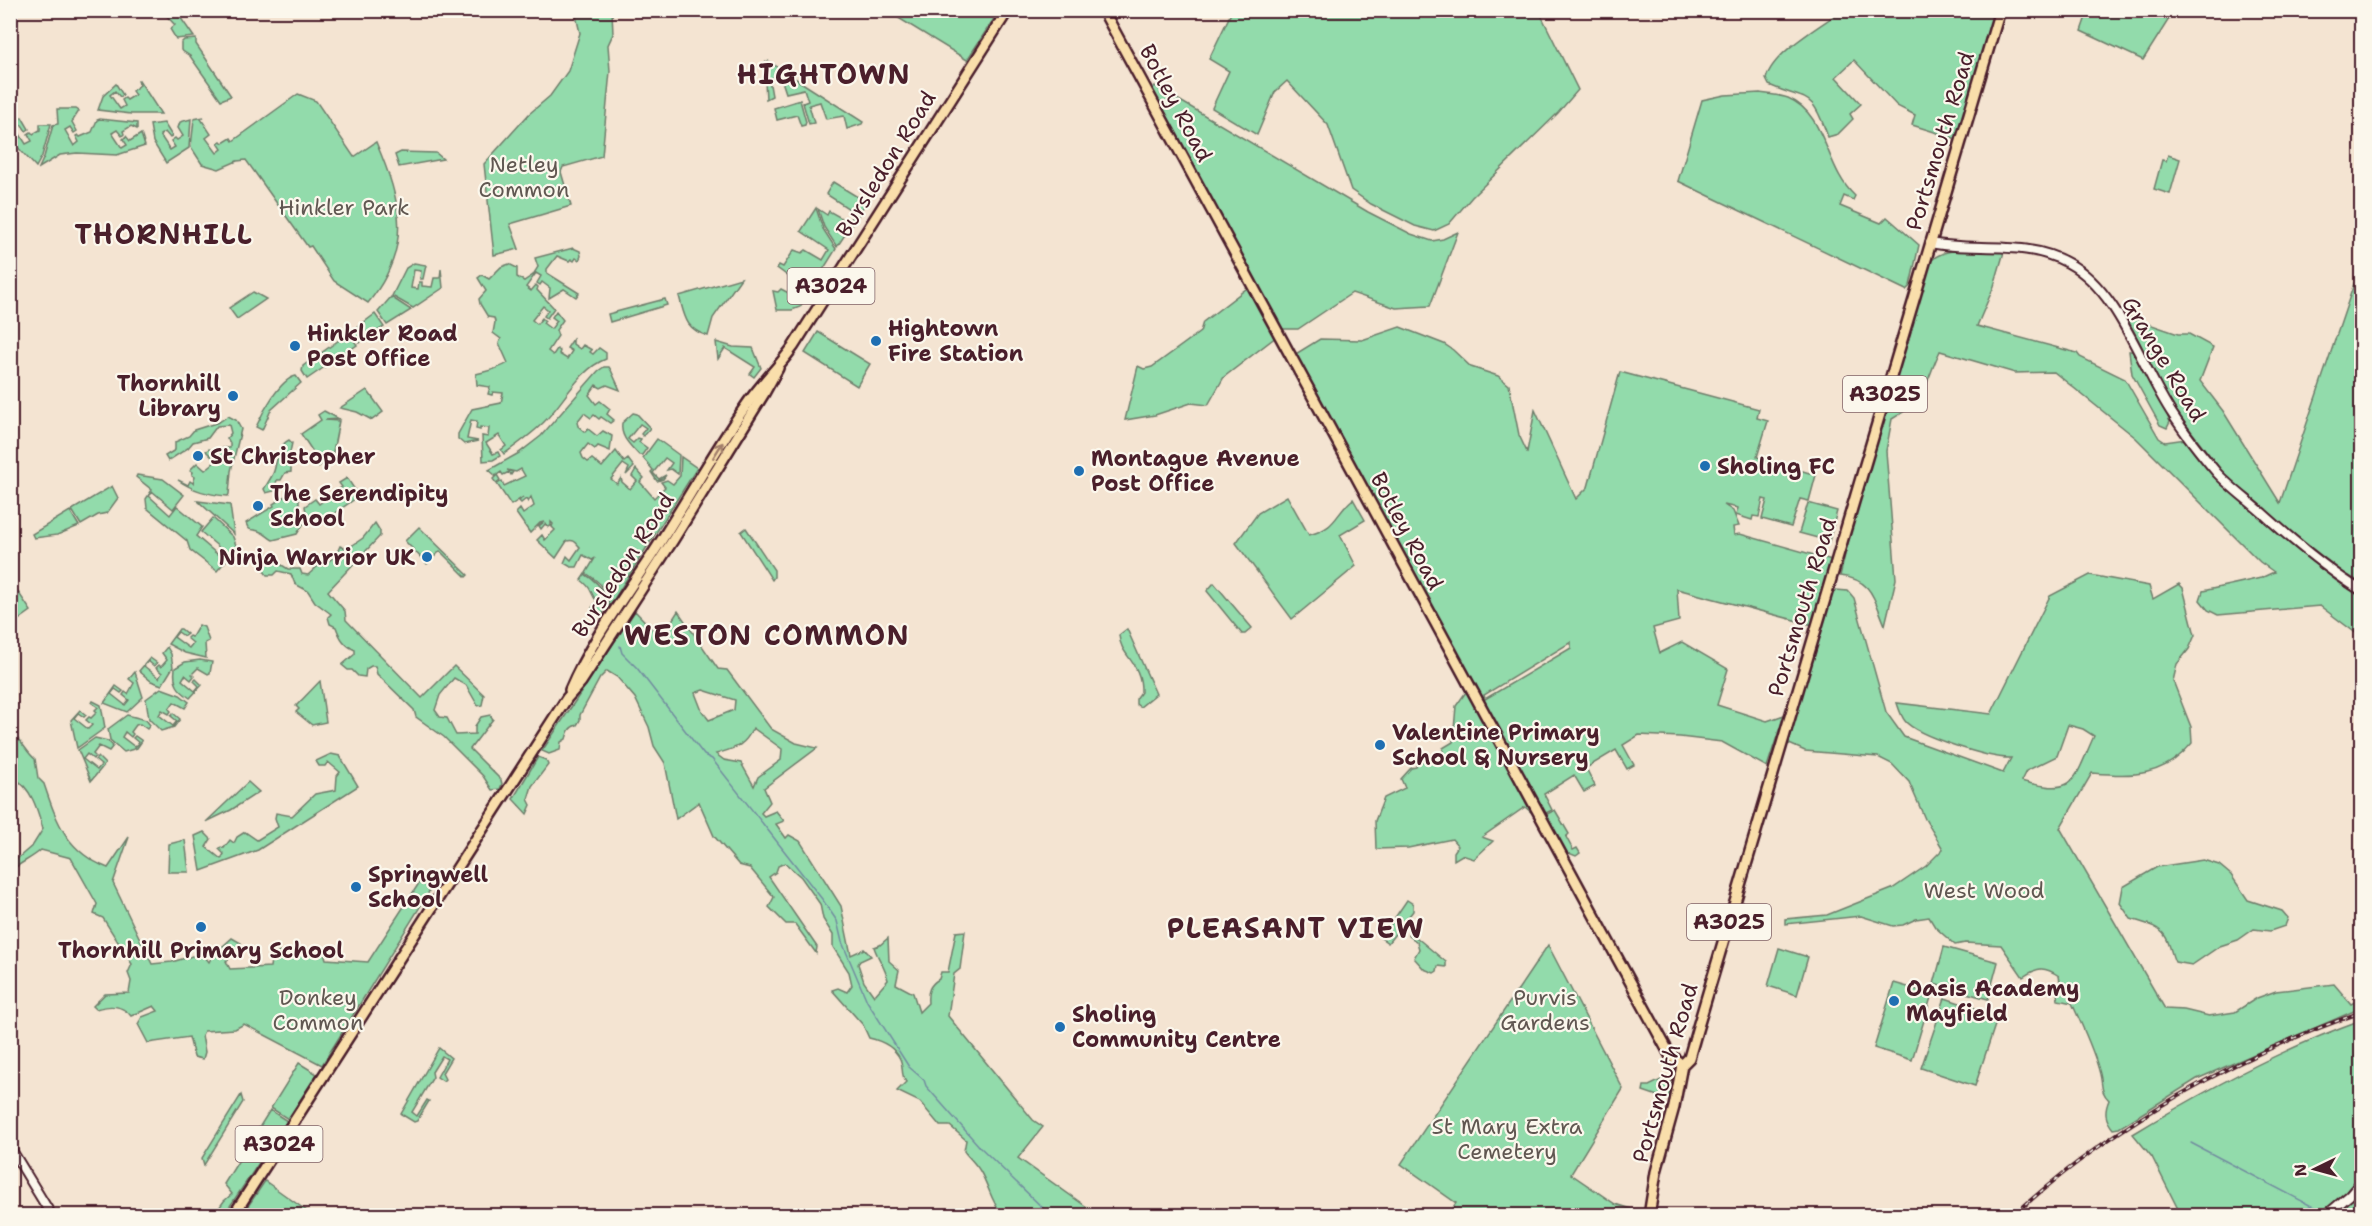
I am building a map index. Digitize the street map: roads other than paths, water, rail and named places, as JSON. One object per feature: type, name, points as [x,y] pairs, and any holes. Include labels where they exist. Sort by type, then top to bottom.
[{"type":"main road","name":"Bursledon Road","points":[[233,1215],[567,698],[594,643],[690,497],[730,430],[759,388],[778,368],[1008,10]]},
{"type":"main road","name":"Botley Road","points":[[1103,10],[1670,1056],[1682,1065]]},
{"type":"main road","name":"Portsmouth Road","points":[[1649,1215],[1656,1172],[1674,1107],[1682,1065],[1689,1058],[2000,10]]},
{"type":"street","name":"Grange Road","points":[[1930,243],[1944,246],[2001,246],[2044,253],[2070,263],[2110,302],[2172,415],[2218,474],[2331,572],[2361,591]]},
{"type":"street","points":[[10,1147],[52,1215]]},
{"type":"street","points":[[2328,1213],[2350,1195],[2361,1181]]},
{"type":"waterway","points":[[620,646],[622,653],[637,668],[704,755],[712,759],[822,899],[837,921],[842,942],[867,1001],[909,1067],[924,1080],[926,1086],[979,1146],[1051,1216]]},
{"type":"waterway","points":[[2191,1143],[2323,1212]]},
{"type":"railway","points":[[2013,1216],[2091,1152],[2177,1096],[2268,1050],[2362,1012]]},
{"type":"place","name":"Hightown Fire Station","points":[[876,341]]},
{"type":"place","name":"Hinkler Road Post Office","points":[[295,346]]},
{"type":"place","name":"Thornhill Library","points":[[233,396]]},
{"type":"place","name":"St Christopher","points":[[198,456]]},
{"type":"place","name":"Sholing FC","points":[[1705,466]]},
{"type":"place","name":"Montague Avenue Post Office","points":[[1079,471]]},
{"type":"place","name":"The Serendipity School","points":[[258,506]]},
{"type":"place","name":"Ninja Warrior UK","points":[[427,557]]},
{"type":"place","name":"Valentine Primary School & Nursery","points":[[1380,745]]},
{"type":"place","name":"Springwell School","points":[[356,887]]},
{"type":"place","name":"Thornhill Primary School","points":[[201,927]]},
{"type":"place","name":"Oasis Academy Mayfield","points":[[1894,1001]]},
{"type":"place","name":"Sholing Community Centre","points":[[1060,1027]]},
{"type":"district","name":"HIGHTOWN","points":[[824,74]]},
{"type":"district","name":"THORNHILL","points":[[164,234]]},
{"type":"district","name":"WESTON COMMON","points":[[767,635]]},
{"type":"district","name":"PLEASANT VIEW","points":[[1296,928]]},
{"type":"park label","name":"Netley Common","points":[[524,176]]},
{"type":"park label","name":"Hinkler Park","points":[[344,207]]},
{"type":"park label","name":"West Wood","points":[[1984,890]]},
{"type":"park label","name":"Donkey Common","points":[[318,1010]]},
{"type":"park label","name":"Purvis Gardens","points":[[1545,1010]]},
{"type":"park label","name":"St Mary Extra Cemetery","points":[[1507,1138]]}]
